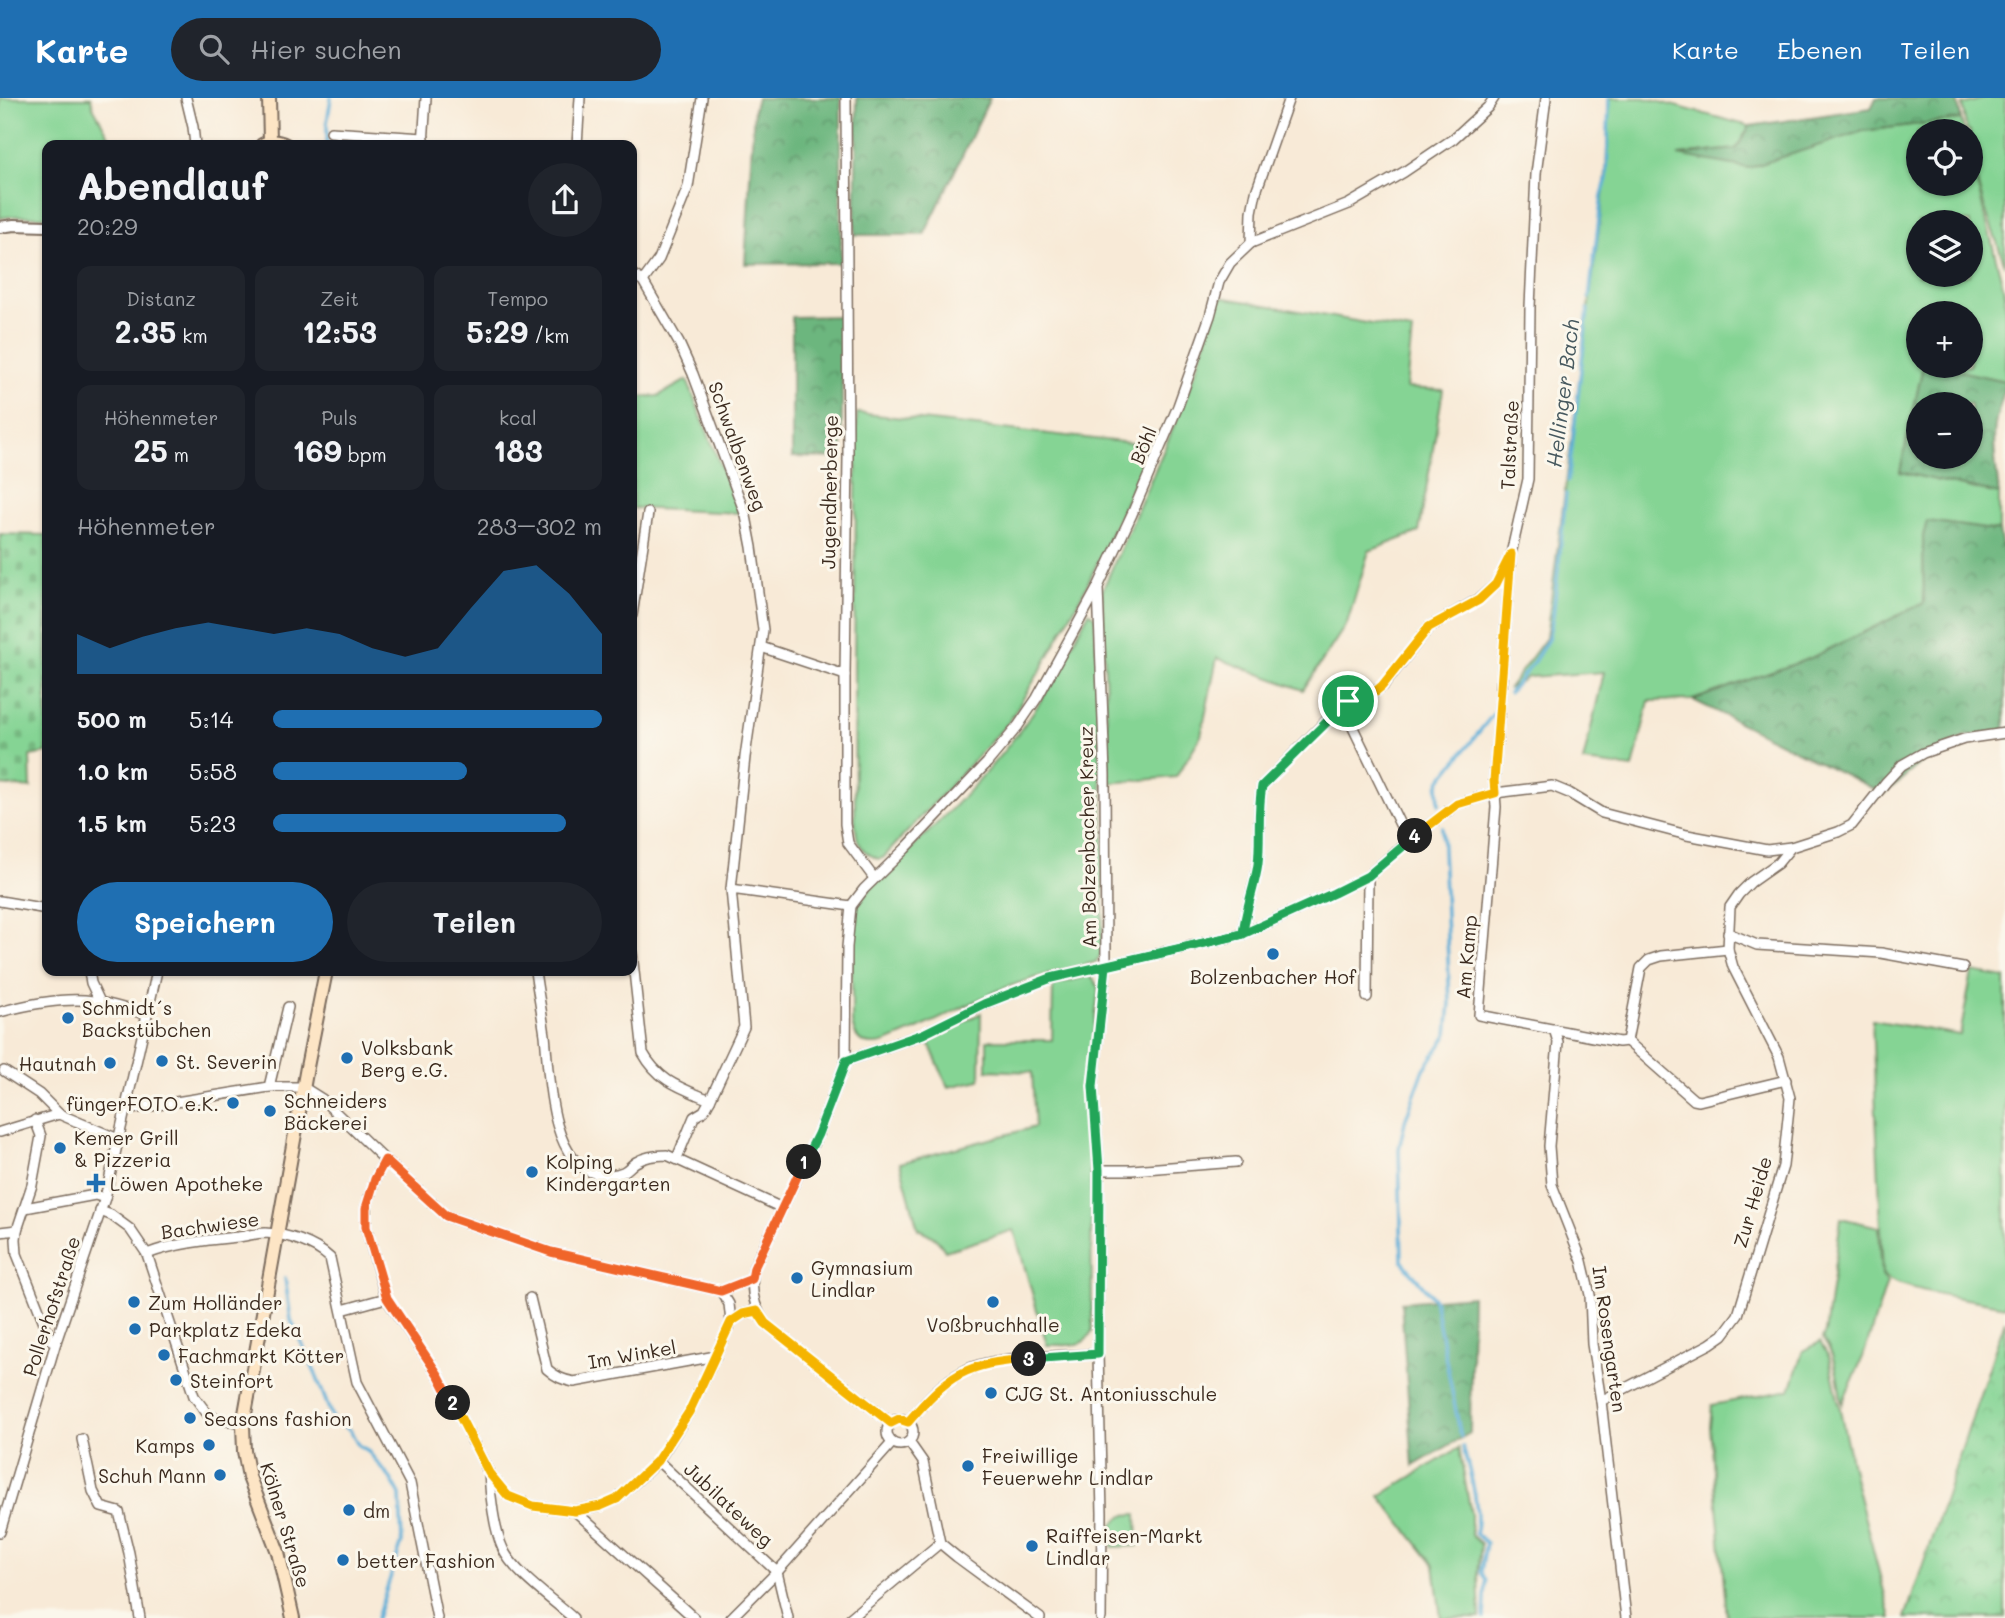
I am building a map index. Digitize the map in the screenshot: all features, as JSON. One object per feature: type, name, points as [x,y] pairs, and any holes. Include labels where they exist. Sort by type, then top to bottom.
[{"type":"main road","points":[[266,140],[269,98]]},
{"type":"main road","name":"Kölner Straße","points":[[293,1618],[278,1552],[249,1477],[243,1425],[325,976]]},
{"type":"street","points":[[186,98],[194,140]]},
{"type":"street","points":[[424,140],[426,98]]},
{"type":"street","points":[[577,140],[580,98]]},
{"type":"street","points":[[643,282],[659,259],[688,187],[702,98]]},
{"type":"street","name":"Jugendherberge","points":[[846,98],[848,457],[845,824],[848,843],[874,878]]},
{"type":"street","points":[[1251,243],[1256,192],[1289,98]]},
{"type":"street","name":"Böhl","points":[[850,906],[874,878],[954,799],[1018,726],[1037,698],[1098,587],[1178,406],[1210,316],[1219,282],[1230,263],[1251,243],[1349,204],[1404,172],[1453,139],[1488,107],[1494,98]]},
{"type":"street","name":"Talstraße","points":[[1495,793],[1511,554],[1528,479],[1530,307],[1536,174],[1546,98]]},
{"type":"street","points":[[331,132],[405,140]]},
{"type":"street","points":[[0,227],[42,226]]},
{"type":"street","name":"Schwalbenweg","points":[[637,278],[643,282],[678,342],[693,374],[746,516],[763,630],[745,757],[731,889],[744,1027],[704,1111],[694,1116],[677,1158]]},
{"type":"street","points":[[637,583],[648,513]]},
{"type":"street","points":[[1243,934],[1258,864],[1259,801],[1262,786],[1342,705],[1382,686],[1429,627],[1479,600],[1496,584],[1511,554]]},
{"type":"street","name":"Am Bolzenbacher Kreuz","points":[[1098,587],[1105,774],[1106,966],[1093,1086],[1099,1170],[1101,1618]]},
{"type":"street","points":[[761,647],[845,675]]},
{"type":"street","points":[[1342,705],[1408,841]]},
{"type":"street","points":[[846,1061],[923,1034],[995,999],[1051,978],[1243,934],[1368,876],[1457,804],[1495,793],[1552,786],[1602,813],[1679,833],[1766,849],[1791,847],[1852,825],[1902,765],[1923,753],[1964,739],[2005,733]]},
{"type":"street","name":"Am Kamp","points":[[1495,793],[1479,1015],[1619,1042],[1628,1041]]},
{"type":"street","name":"Zur Heide","points":[[1601,1401],[1710,1344],[1724,1335],[1738,1315],[1783,1166],[1790,1098],[1779,1057],[1733,967],[1728,949],[1730,907],[1751,882],[1778,863],[1791,847]]},
{"type":"street","points":[[1367,997],[1368,876]]},
{"type":"street","points":[[731,889],[850,906],[846,1061],[818,1134],[754,1268],[752,1279],[757,1311],[765,1323],[891,1423]]},
{"type":"street","points":[[0,901],[42,908]]},
{"type":"street","points":[[1728,933],[1757,945],[1881,953],[1963,968]]},
{"type":"street","points":[[1728,949],[1661,956],[1649,960],[1642,968],[1628,1041],[1699,1101],[1786,1080]]},
{"type":"street","points":[[90,976],[100,1002]]},
{"type":"street","name":"Pollerhofstraße","points":[[0,1532],[4,1505],[105,1198],[156,976]]},
{"type":"street","points":[[536,976],[555,1119],[568,1151],[579,1164],[595,1174],[608,1175],[625,1172],[635,1163],[653,1155],[667,1154],[782,1208]]},
{"type":"street","points":[[635,976],[643,1053],[651,1067],[667,1081],[710,1100]]},
{"type":"street","points":[[83,1000],[91,983]]},
{"type":"street","points":[[0,1012],[28,1005],[83,1000],[146,1014]]},
{"type":"street","points":[[269,1087],[288,1007]]},
{"type":"street","name":"Im Rosengarten","points":[[1554,1029],[1558,1042],[1549,1146],[1552,1185],[1582,1261],[1590,1295],[1592,1343],[1626,1618]]},
{"type":"street","points":[[4,1072],[39,1094],[60,1114],[118,1139]]},
{"type":"street","points":[[126,1110],[269,1087],[303,1087],[332,1107],[446,1216],[551,1252],[721,1291],[752,1279]]},
{"type":"street","points":[[0,1132],[60,1114]]},
{"type":"street","points":[[35,1121],[41,1136],[38,1161],[17,1230],[17,1254],[51,1340],[56,1342]]},
{"type":"street","points":[[385,1160],[375,1179],[366,1208],[366,1227],[387,1298],[439,1376],[489,1473],[508,1496],[533,1506],[575,1511],[601,1506],[617,1499],[657,1461],[689,1412],[731,1322],[729,1304],[721,1291]]},
{"type":"street","points":[[1099,1170],[1236,1162]]},
{"type":"street","points":[[25,1208],[95,1195],[105,1198]]},
{"type":"street","points":[[100,1212],[111,1215],[130,1228],[147,1254],[194,1396],[209,1416],[243,1425]]},
{"type":"street","points":[[0,1232],[17,1230]]},
{"type":"street","name":"Bachwiese","points":[[147,1254],[211,1240],[263,1233],[277,1235],[321,1249],[330,1258],[342,1310]]},
{"type":"street","points":[[387,1298],[342,1310],[357,1382],[410,1483],[437,1618]]},
{"type":"street","name":"Im Winkel","points":[[530,1298],[547,1369],[563,1380],[575,1382],[716,1356]]},
{"type":"street","points":[[731,1322],[743,1314],[757,1311]]},
{"type":"street","points":[[908,1422],[935,1391],[966,1369],[1004,1360],[1098,1354]]},
{"type":"street","points":[[899,1419],[908,1422],[913,1434],[909,1442],[898,1445],[892,1443],[887,1435],[891,1423],[899,1419]]},
{"type":"street","points":[[82,1439],[93,1491],[101,1507],[120,1512],[140,1618]]},
{"type":"street","points":[[909,1442],[923,1462],[940,1543],[1040,1618]]},
{"type":"street","points":[[731,1618],[777,1572],[892,1443]]},
{"type":"street","name":"Jubilateweg","points":[[657,1461],[777,1572]]},
{"type":"street","points":[[489,1473],[490,1497],[502,1548],[513,1564],[573,1618]]},
{"type":"street","points":[[575,1511],[695,1618]]},
{"type":"street","points":[[850,1618],[940,1543]]},
{"type":"street","points":[[777,1572],[788,1618]]},
{"type":"green space","points":[[0,98],[91,98],[93,107],[111,140],[42,140],[42,217],[0,218]]},
{"type":"green space","points":[[757,98],[841,98],[841,263],[745,264],[754,108]]},
{"type":"green space","points":[[857,98],[990,98],[924,235],[855,235]]},
{"type":"green space","points":[[1609,98],[1645,98],[1750,126],[1736,149],[1681,155],[1749,167],[1863,131],[1906,126],[1906,196],[1980,196],[2005,294],[2005,381],[1983,376],[1983,301],[1906,301],[1906,378],[1920,378],[1917,392],[1906,392],[1906,444],[1900,472],[1999,494],[1999,531],[1928,521],[1923,536],[1924,603],[1811,658],[1693,700],[1649,701],[1633,768],[1583,762],[1604,672],[1528,677],[1508,689],[1546,638],[1606,174]]},
{"type":"green space","points":[[1876,98],[1957,98],[1961,119],[1906,119],[1906,126],[1863,131],[1749,168],[1678,155],[1736,149],[1750,126],[1871,108]]},
{"type":"green space","points":[[1986,98],[2005,98],[2005,266],[1981,196],[1983,119],[1965,119],[1962,105]]},
{"type":"green space","points":[[1220,297],[1412,331],[1406,388],[1443,390],[1419,532],[1369,551],[1347,623],[1303,690],[1217,658],[1201,736],[1176,777],[1109,783],[1102,591],[1169,438],[1195,373]]},
{"type":"green space","points":[[842,316],[842,458],[792,457],[792,317]]},
{"type":"green space","points":[[1983,376],[2005,381],[1994,434],[1999,494],[1900,472],[1906,444],[1906,469],[1983,469],[1983,392],[1917,392],[1920,378]]},
{"type":"green space","points":[[687,380],[739,513],[637,508],[637,397],[658,396]]},
{"type":"green space","points":[[857,413],[1150,445],[1085,589],[1008,723],[883,858],[878,859],[866,852],[859,843],[855,819]]},
{"type":"green space","points":[[1927,521],[1999,531],[2005,559],[2005,732],[1964,737],[1934,752],[1884,794],[1693,700],[1811,658],[1924,603],[1923,536]]},
{"type":"green space","points":[[0,534],[42,535],[42,754],[30,756],[31,788],[0,785]]},
{"type":"green space","points":[[1089,612],[1095,617],[1104,855],[1102,953],[1096,962],[1002,989],[888,1041],[867,1044],[860,1041],[852,1023],[852,937],[857,906],[870,889],[934,827],[995,762],[1047,690]]},
{"type":"green space","points":[[1972,972],[2005,978],[2005,1306],[1920,1290],[1883,1275],[1872,1020],[1960,1035]]},
{"type":"green space","points":[[1088,976],[1093,978],[1098,987],[1087,1087],[1092,1332],[1078,1344],[1047,1345],[1014,1230],[945,1251],[934,1237],[918,1229],[900,1163],[1035,1127],[1032,1072],[987,1070],[987,1040],[1052,1040],[1053,985]]},
{"type":"green space","points":[[981,1013],[980,1080],[948,1087],[927,1039]]},
{"type":"green space","points":[[1841,1218],[1879,1227],[1882,1276],[1887,1282],[1863,1357],[1842,1404],[1834,1361],[1822,1339]]},
{"type":"green space","points":[[1472,1296],[1470,1433],[1413,1466],[1401,1302]]},
{"type":"green space","points":[[2005,1320],[2005,1618],[1905,1618]]},
{"type":"green space","points":[[1820,1342],[1829,1357],[1855,1481],[1891,1618],[1727,1618],[1710,1427],[1712,1405],[1790,1390],[1803,1351]]},
{"type":"green space","points":[[1459,1448],[1471,1514],[1471,1535],[1481,1544],[1478,1575],[1480,1618],[1441,1618],[1434,1565],[1380,1496]]},
{"type":"green space","points":[[1137,1514],[1138,1546],[1112,1547],[1113,1524],[1123,1515]]},
{"type":"waterway","points":[[327,140],[331,98]]},
{"type":"waterway","name":"Hellinger Bach","points":[[1589,298],[1602,195],[1607,178],[1609,98]]},
{"type":"waterway","name":"Hellinger Bach","points":[[1568,481],[1588,309]]},
{"type":"waterway","name":"Hellinger Bach","points":[[1509,693],[1548,639],[1553,616],[1566,494]]},
{"type":"waterway","name":"Hellinger Bach","points":[[1439,804],[1438,787],[1441,780],[1494,713]]},
{"type":"waterway","name":"Hellinger Bach","points":[[1442,827],[1450,1003],[1447,1036],[1424,1069],[1405,1121],[1399,1149],[1402,1261],[1434,1299],[1461,1437]]},
{"type":"waterway","points":[[285,1278],[291,1320],[333,1420],[350,1430],[358,1445],[367,1450],[391,1479],[400,1495],[402,1542],[377,1618]]},
{"type":"waterway","name":"Hellinger Bach","points":[[1463,1447],[1476,1502],[1475,1533],[1486,1543],[1481,1572],[1486,1581],[1484,1618]]},
{"type":"place","name":"Bolzenbacher Hof","points":[[1273,954]]},
{"type":"place","name":"Schmidt´s Backstübchen","points":[[68,1018]]},
{"type":"place","name":"Volksbank Berg e.G.","points":[[347,1058]]},
{"type":"place","name":"St. Severin","points":[[162,1061]]},
{"type":"place","name":"Hautnah","points":[[110,1063]]},
{"type":"place","name":"füngerFOTO e.K.","points":[[233,1103]]},
{"type":"place","name":"Schneiders Bäckerei","points":[[270,1111]]},
{"type":"place","name":"Kemer Grill & Pizzeria","points":[[60,1148]]},
{"type":"place","name":"Kolping Kindergarten","points":[[532,1172]]},
{"type":"place","name":"Löwen Apotheke","points":[[96,1183]]},
{"type":"place","name":"Gymnasium Lindlar","points":[[797,1278]]},
{"type":"place","name":"Zum Holländer","points":[[134,1302]]},
{"type":"place","name":"Voßbruchhalle","points":[[993,1302]]},
{"type":"place","name":"Parkplatz Edeka","points":[[135,1329]]},
{"type":"place","name":"Fachmarkt Kötter","points":[[164,1355]]},
{"type":"place","name":"Steinfort","points":[[176,1380]]},
{"type":"place","name":"CJG St. Antoniusschule","points":[[991,1393]]},
{"type":"place","name":"Seasons fashion","points":[[190,1418]]},
{"type":"place","name":"Kamps","points":[[209,1445]]},
{"type":"place","name":"Freiwillige Feuerwehr Lindlar","points":[[968,1466]]},
{"type":"place","name":"Schuh Mann","points":[[220,1475]]},
{"type":"place","name":"dm","points":[[349,1510]]},
{"type":"place","name":"Raiffeisen-Markt Lindlar","points":[[1032,1546]]},
{"type":"place","name":"better Fashion","points":[[343,1560]]},
{"type":"route","points":[[1348,701],[1262,786],[1259,801],[1258,864],[1243,934],[1051,978],[984,1004],[923,1034],[846,1061],[818,1134],[754,1268],[752,1279],[721,1291],[551,1252],[446,1216],[385,1160],[375,1179],[366,1208],[366,1227],[387,1298],[439,1376],[489,1473],[508,1496],[533,1506],[575,1511],[601,1506],[617,1499],[657,1461],[689,1412],[731,1322],[743,1314],[757,1311],[765,1323],[891,1423],[899,1419],[908,1422],[935,1391],[966,1369],[1004,1360],[1098,1354],[1099,1170],[1093,1086],[1106,966],[1243,934],[1368,876],[1457,804],[1495,793],[1511,554],[1496,584],[1479,600],[1429,627],[1376,691],[1348,701]]}]
